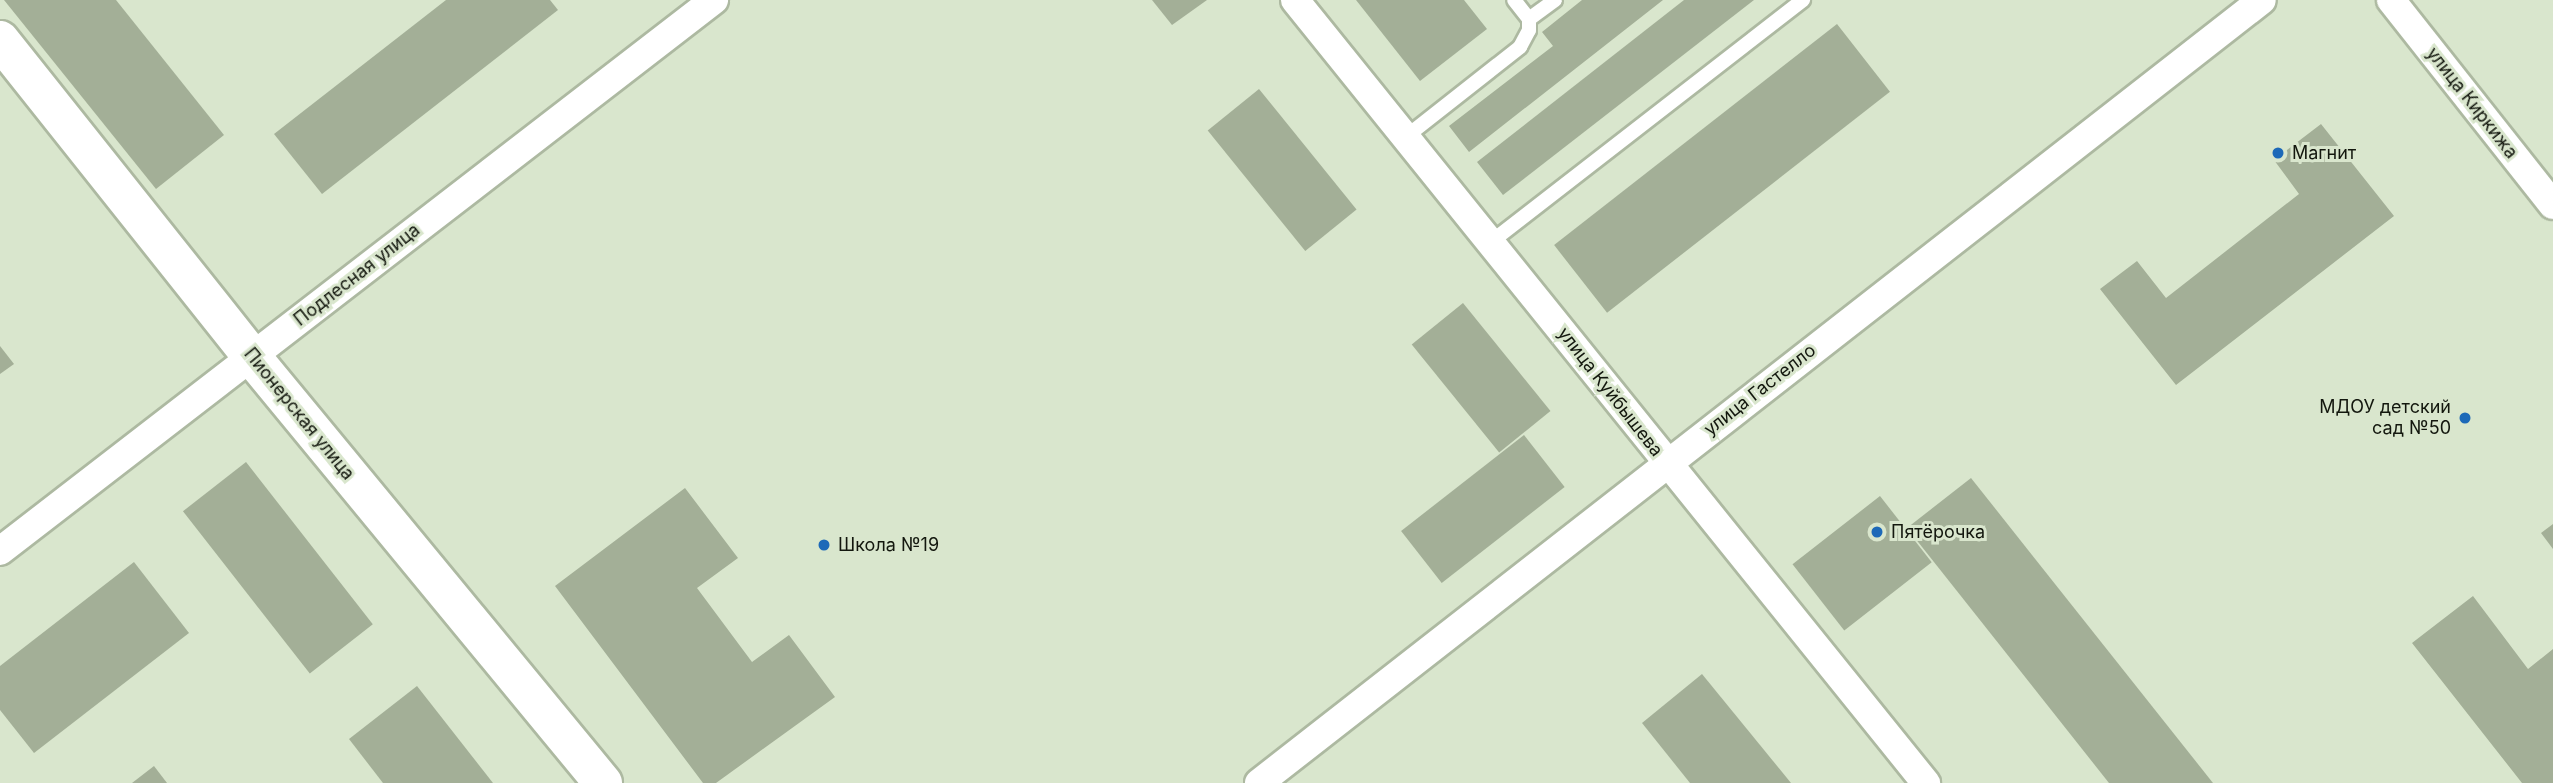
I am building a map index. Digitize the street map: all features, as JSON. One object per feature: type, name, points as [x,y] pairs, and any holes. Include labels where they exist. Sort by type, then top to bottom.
[{"type":"street","name":"Подлесная улица","points":[[0,551],[714,0]]},
{"type":"street","name":"улица Куйбышева","points":[[1295,0],[1926,783]]},
{"type":"street","name":"улица Гастелло","points":[[1259,783],[2262,0]]},
{"type":"street","name":"улица Киркижа","points":[[2390,0],[2553,205]]},
{"type":"street","name":"Пионерская улица","points":[[0,40],[251,357],[603,783]]},
{"type":"lane","points":[[1407,136],[1520,47],[1529,30],[1529,19],[1514,0]]},
{"type":"lane","points":[[1529,19],[1555,0]]},
{"type":"lane","points":[[1491,242],[1802,0]]},
{"type":"building","points":[[4,0],[116,0],[224,135],[156,189]]},
{"type":"building","points":[[446,0],[550,0],[558,10],[322,194],[274,134]]},
{"type":"building","points":[[1152,0],[1207,0],[1172,25]]},
{"type":"building","points":[[1356,0],[1464,0],[1487,29],[1420,81]]},
{"type":"building","points":[[1582,0],[1663,0],[1469,152],[1449,126],[1553,46],[1542,32]]},
{"type":"building","points":[[1684,0],[1754,0],[1503,195],[1477,162]]},
{"type":"building","points":[[1837,24],[1890,92],[1607,313],[1554,245]]},
{"type":"building","points":[[1259,89],[1357,209],[1305,251],[1208,131]]},
{"type":"building","points":[[2321,124],[2394,216],[2176,385],[2100,289],[2137,261],[2166,298],[2299,194],[2274,160]]},
{"type":"building","points":[[1463,303],[1550,411],[1499,453],[1412,345]]},
{"type":"building","points":[[0,346],[14,364],[0,374]]},
{"type":"building","points":[[1524,435],[1565,487],[1442,583],[1401,531]]},
{"type":"building","points":[[246,462],[373,624],[310,674],[183,511]]},
{"type":"building","points":[[1971,478],[2213,783],[2109,783],[1907,528]]},
{"type":"building","points":[[685,488],[738,558],[697,588],[752,662],[789,635],[835,697],[716,783],[703,783],[555,586]]},
{"type":"building","points":[[1880,496],[1932,562],[1844,631],[1793,564]]},
{"type":"building","points":[[2553,524],[2553,549],[2541,533]]},
{"type":"building","points":[[134,562],[189,633],[34,753],[0,710],[0,666]]},
{"type":"building","points":[[2473,596],[2528,669],[2553,649],[2553,783],[2522,783],[2412,643]]},
{"type":"building","points":[[1702,674],[1791,783],[1690,783],[1642,723]]},
{"type":"building","points":[[417,686],[493,783],[383,783],[349,739]]},
{"type":"building","points":[[154,766],[167,783],[132,783]]},
{"type":"place","name":"Магнит","points":[[2278,153]]},
{"type":"place","name":"МДОУ детский сад №50","points":[[2465,418]]},
{"type":"place","name":"Пятёрочка","points":[[1877,532]]},
{"type":"place","name":"Школа №19","points":[[824,545]]}]
